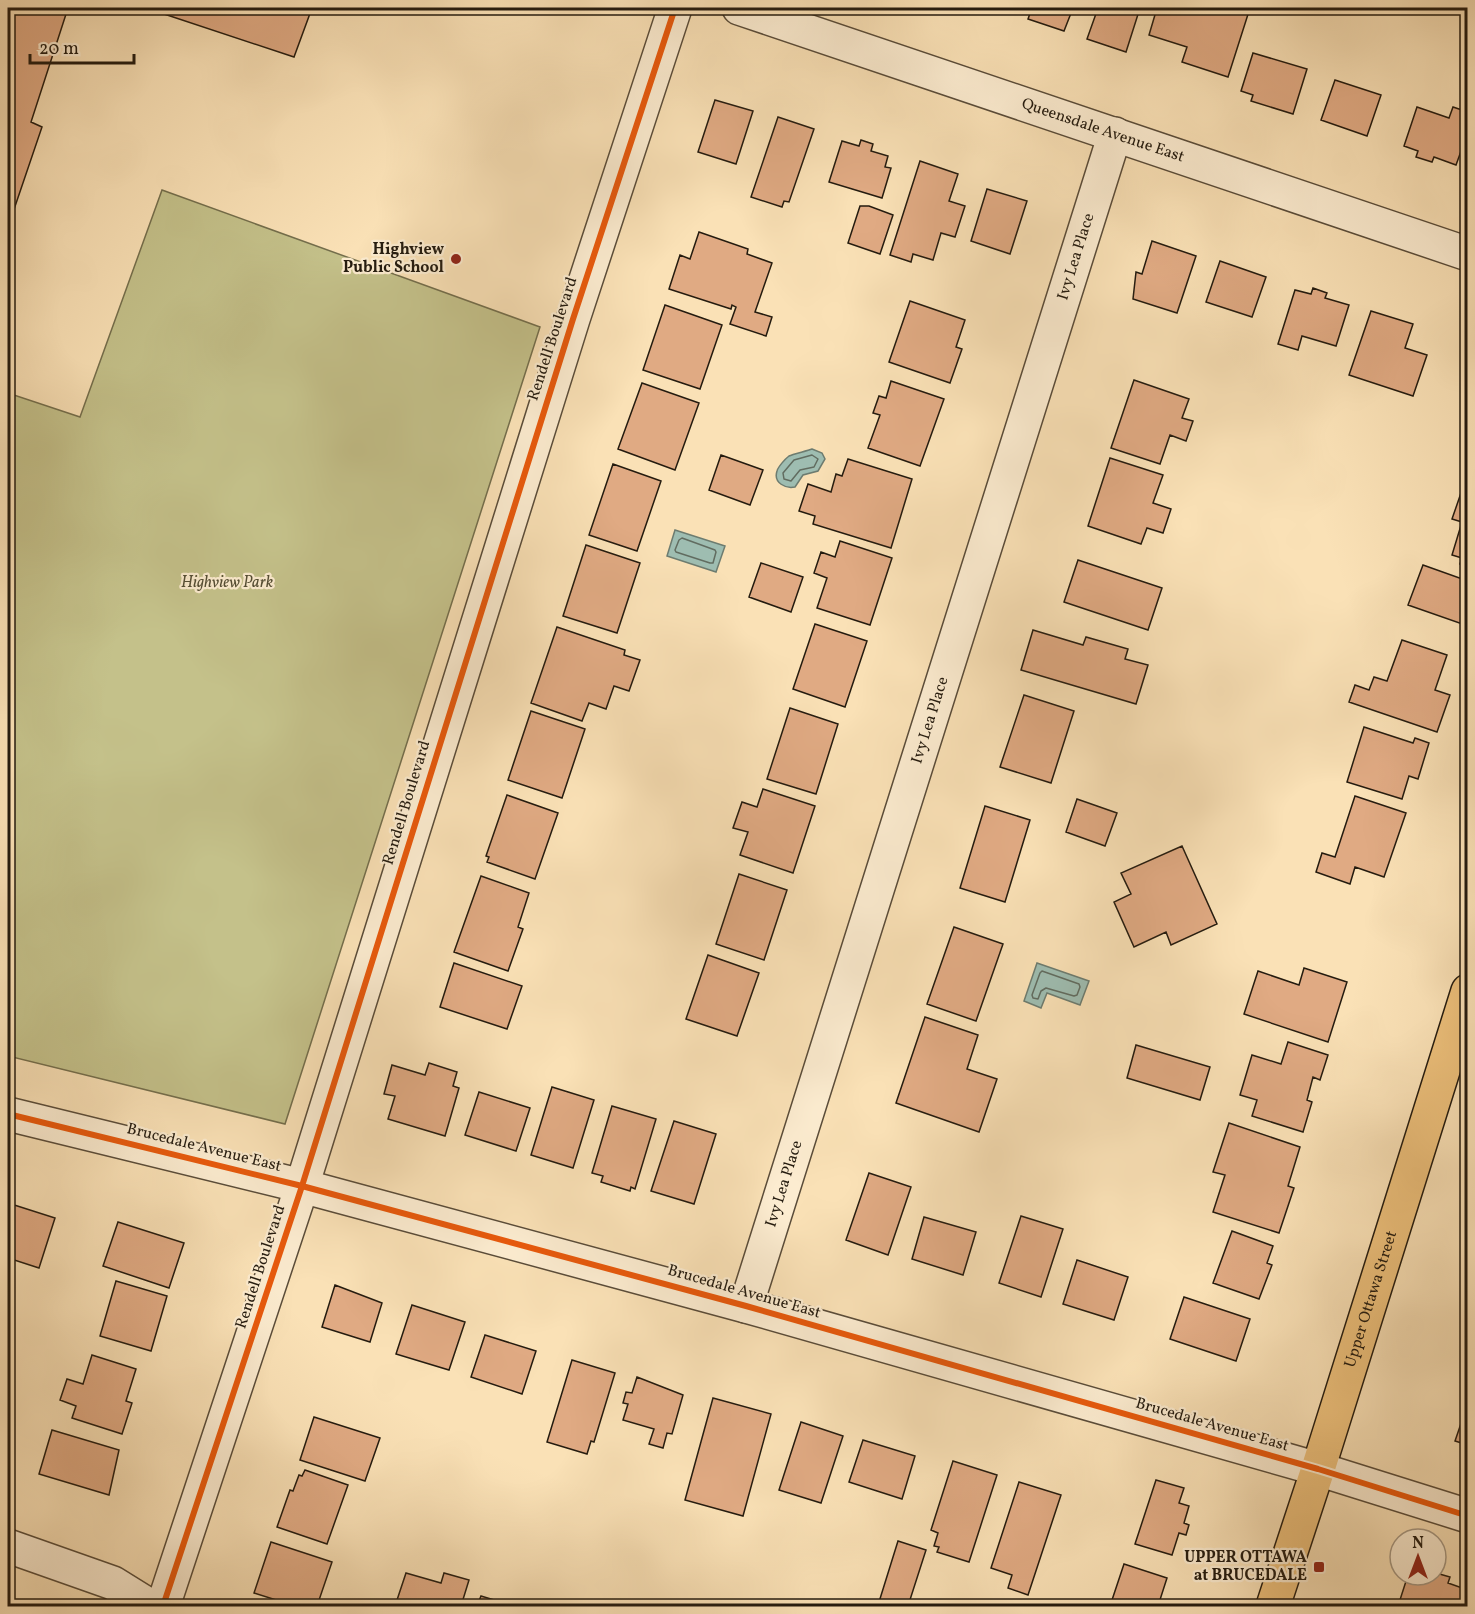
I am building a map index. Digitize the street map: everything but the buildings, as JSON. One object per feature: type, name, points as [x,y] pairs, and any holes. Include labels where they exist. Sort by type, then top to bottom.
[{"type":"main road","name":"Upper Ottawa Street","points":[[1273,1606],[1467,992]]},
{"type":"street","name":"Rendell Boulevard","points":[[163,1606],[302,1186],[573,319],[675,8]]},
{"type":"street","name":"Queensdale Avenue East","points":[[739,8],[1467,254]]},
{"type":"street","name":"Ivy Lea Place","points":[[746,1306],[1115,134]]},
{"type":"street","name":"Brucedale Avenue East","points":[[8,1113],[302,1186],[746,1306],[1318,1469],[1467,1516]]},
{"type":"street","points":[[8,1546],[113,1583],[150,1606]]},
{"type":"green space","name":"Highview Park","points":[[162,190],[540,327],[285,1124],[8,1056],[8,393],[80,417]]},
{"type":"water","points":[[812,449],[822,453],[825,459],[818,471],[803,475],[795,487],[784,486],[779,482],[777,471],[789,456]]},
{"type":"water","points":[[675,530],[725,546],[716,572],[667,556]]},
{"type":"water","points":[[1037,963],[1089,981],[1080,1005],[1047,993],[1041,1008],[1024,1001]]},
{"type":"cycle path","points":[[163,1606],[302,1186],[573,319],[675,8]]},
{"type":"cycle path","points":[[8,1114],[302,1186],[746,1306],[1318,1469],[1468,1516]]},
{"type":"place","name":"Highview Public School","points":[[456,259]]},
{"type":"place","name":"UPPER OTTAWA at BRUCEDALE","points":[[1319,1567]]}]
